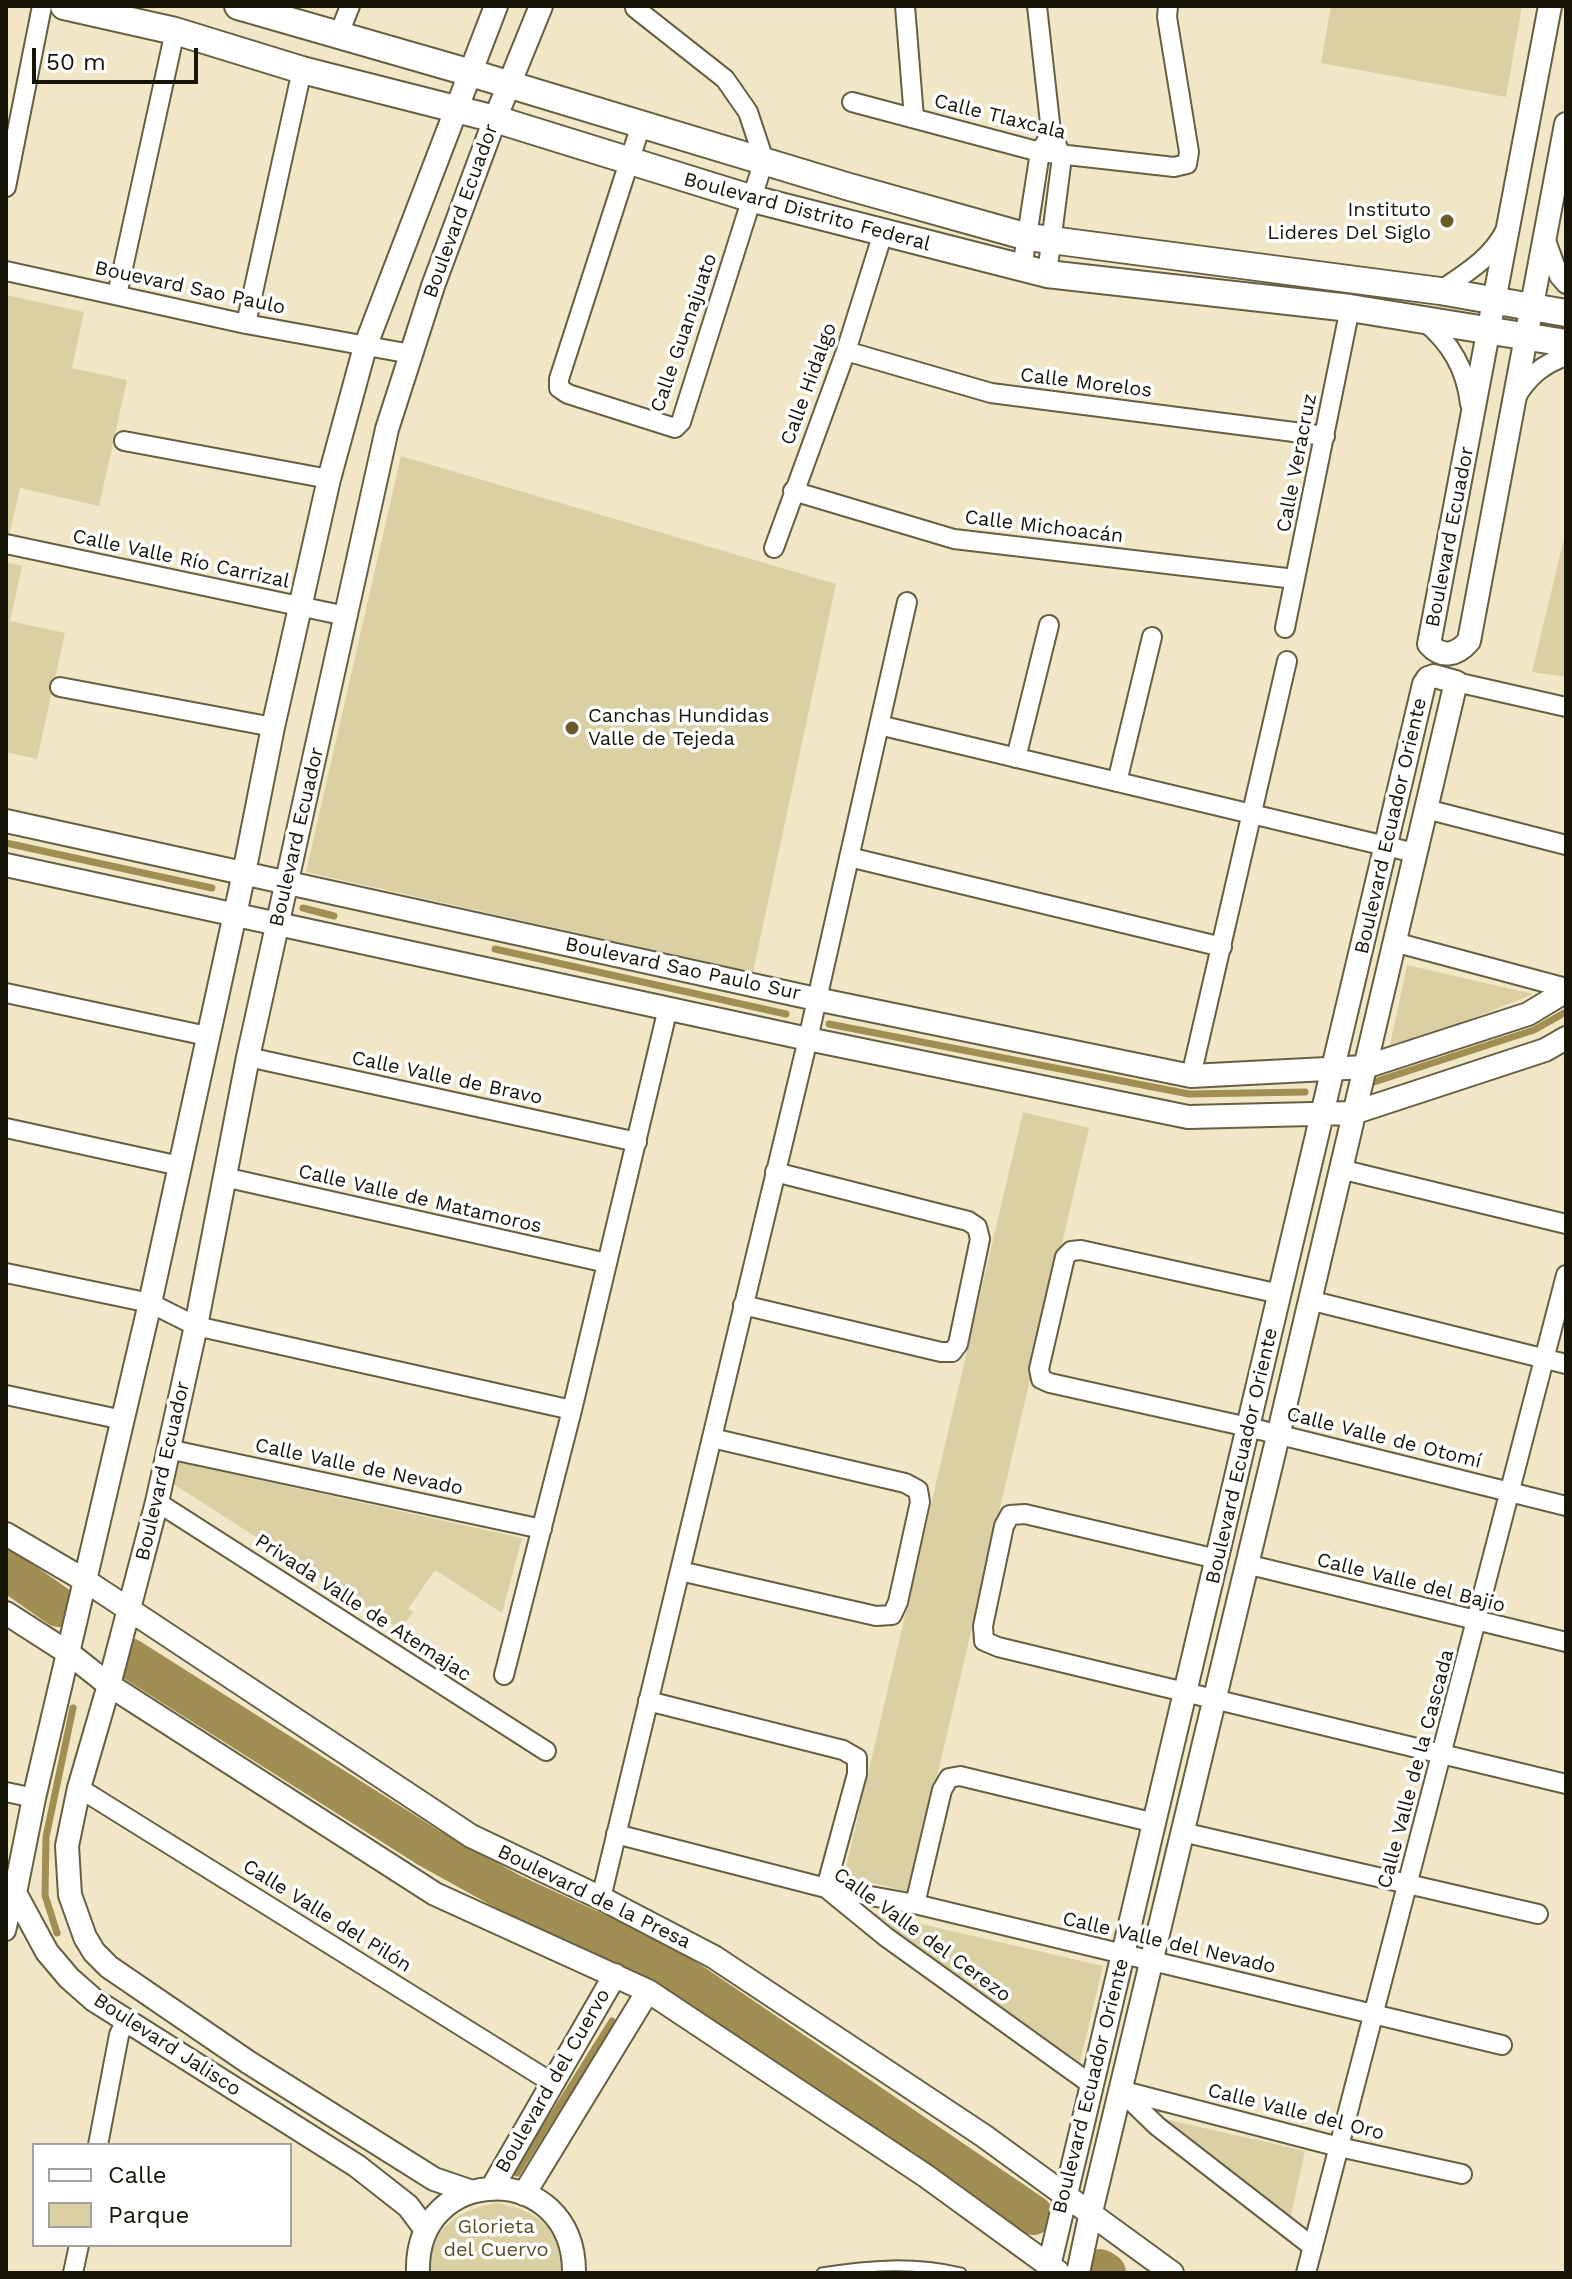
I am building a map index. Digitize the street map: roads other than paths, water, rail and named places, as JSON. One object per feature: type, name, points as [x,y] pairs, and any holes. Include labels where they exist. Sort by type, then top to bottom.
[{"type":"main road","name":"Boulevard Distrito Federal","points":[[64,6],[175,31],[302,70],[495,119],[753,199],[1034,271],[1350,308],[1566,343]]},
{"type":"main road","name":"Boulevard Distrito Federal","points":[[238,6],[510,84],[846,186],[1040,239],[1440,291],[1566,313]]},
{"type":"street","points":[[6,187],[42,6]]},
{"type":"street","points":[[339,34],[350,6]]},
{"type":"street","name":"Boulevard Ecuador","points":[[70,1654],[150,1303],[329,479],[365,347],[496,6]]},
{"type":"street","name":"Boulevard Ecuador","points":[[109,1685],[157,1502],[196,1326],[248,1057],[387,429],[433,286],[541,6]]},
{"type":"street","points":[[905,6],[914,118]]},
{"type":"street","points":[[1034,271],[1062,157],[1051,132],[1037,6]]},
{"type":"street","name":"Calle Tlaxcala","points":[[852,102],[1062,157],[1174,167],[1187,164],[1189,152],[1167,17],[1168,6]]},
{"type":"street","name":"Boulevard Ecuador","points":[[1550,6],[1429,644],[1436,652],[1445,654],[1461,650],[1469,641],[1566,124]]},
{"type":"street","points":[[635,8],[725,79],[748,112],[764,160]]},
{"type":"street","points":[[117,295],[175,31]]},
{"type":"street","points":[[246,324],[302,70]]},
{"type":"street","name":"Calle Guanajuato","points":[[641,125],[559,379],[559,388],[568,394],[664,427],[675,428],[681,422],[764,160]]},
{"type":"street","points":[[1034,271],[1040,239],[1040,152],[1051,132]]},
{"type":"street","points":[[834,221],[846,186]]},
{"type":"street","points":[[1440,291],[1482,261],[1498,245],[1508,225]]},
{"type":"street","name":"Calle Hidalgo","points":[[774,548],[846,351],[883,233]]},
{"type":"street","points":[[1545,238],[1555,268],[1566,284]]},
{"type":"street","name":"Bouevard Sao Paulo","points":[[6,271],[246,324],[411,354]]},
{"type":"street","name":"Calle Veracruz","points":[[1285,628],[1350,308]]},
{"type":"street","points":[[1421,320],[1446,340],[1460,365],[1467,381],[1472,420]]},
{"type":"street","name":"Calle Morelos","points":[[846,351],[991,393],[1325,436]]},
{"type":"street","points":[[1514,399],[1525,383],[1546,363],[1566,356]]},
{"type":"street","points":[[124,441],[329,479]]},
{"type":"street","name":"Calle Michoacán","points":[[793,491],[954,539],[1295,579]]},
{"type":"street","name":"Calle Valle Río Carrizal","points":[[6,544],[346,616]]},
{"type":"street","points":[[601,1898],[808,1039],[907,602]]},
{"type":"street","points":[[1016,758],[1049,625]]},
{"type":"street","points":[[1117,782],[1152,637]]},
{"type":"street","points":[[1191,1076],[1287,661]]},
{"type":"street","name":"Boulevard Ecuador Oriente","points":[[1054,2270],[1064,2194],[1155,1823],[1424,684],[1434,676],[1456,682],[1078,2273]]},
{"type":"street","points":[[1456,682],[1566,707]]},
{"type":"street","points":[[60,687],[273,727]]},
{"type":"street","points":[[879,725],[1415,853]]},
{"type":"street","points":[[1426,809],[1566,845]]},
{"type":"street","name":"Boulevard Sao Paulo Sur","points":[[6,821],[816,999],[1191,1076],[1365,1067],[1528,1014],[1566,990]]},
{"type":"street","points":[[849,857],[1222,947]]},
{"type":"street","name":"Boulevard Sao Paulo Sur","points":[[6,865],[808,1039],[1188,1117],[1353,1113],[1545,1050],[1566,1038]]},
{"type":"street","points":[[1394,942],[1566,990]]},
{"type":"street","points":[[6,993],[207,1036]]},
{"type":"street","points":[[504,1675],[572,1410],[668,1008]]},
{"type":"street","name":"Calle Valle de Bravo","points":[[248,1057],[637,1142]]},
{"type":"street","points":[[6,1128],[180,1166]]},
{"type":"street","points":[[1340,1169],[1566,1224]]},
{"type":"street","points":[[743,1305],[941,1352],[952,1352],[958,1344],[980,1239],[977,1227],[968,1221],[775,1172]]},
{"type":"street","name":"Calle Valle de Matamoros","points":[[224,1177],[607,1263]]},
{"type":"street","name":"Calle Valle de Otomí","points":[[1280,1294],[1081,1250],[1071,1251],[1065,1257],[1039,1369],[1041,1379],[1566,1506]]},
{"type":"street","points":[[6,1273],[150,1303],[196,1326],[572,1410]]},
{"type":"street","name":"Calle Valle de la Cascada","points":[[1306,2273],[1566,1275]]},
{"type":"street","points":[[1309,1300],[1566,1364]]},
{"type":"street","points":[[6,1395],[123,1420]]},
{"type":"street","points":[[680,1571],[876,1616],[892,1615],[898,1602],[920,1502],[918,1490],[905,1483],[712,1438]]},
{"type":"street","name":"Calle Valle de Nevado","points":[[168,1449],[542,1529]]},
{"type":"street","name":"Privada Valle de Atemajac","points":[[157,1502],[546,1751]]},
{"type":"street","points":[[1217,1559],[1025,1514],[1010,1515],[1004,1526],[983,1626],[984,1641],[998,1647],[1566,1784]]},
{"type":"street","name":"Boulevard de la Presa","points":[[6,1534],[86,1581],[471,1836],[601,1898],[714,1957],[765,1989],[984,2136],[1172,2273]]},
{"type":"street","name":"Calle Valle del Bajio","points":[[1246,1564],[1566,1642]]},
{"type":"street","points":[[6,1613],[70,1654],[109,1685],[435,1894],[648,1991],[926,2176],[1054,2270]]},
{"type":"street","points":[[6,1931],[34,1798],[70,1654]]},
{"type":"street","name":"Boulevard Jalisco","points":[[109,1685],[79,1788],[67,1846],[70,1895],[85,1937],[102,1960],[248,2062],[434,2179],[469,2191]]},
{"type":"street","points":[[648,1701],[843,1750],[857,1758],[857,1774],[826,1888]]},
{"type":"street","points":[[915,1904],[942,1790],[949,1778],[960,1776],[1155,1823]]},
{"type":"street","name":"Calle Valle del Pilón","points":[[79,1788],[551,2082]]},
{"type":"street","points":[[6,1792],[34,1798]]},
{"type":"street","points":[[1182,1832],[1538,1914]]},
{"type":"street","name":"Calle Valle del Cerezo","points":[[616,1834],[826,1888],[886,1937],[1092,2085]]},
{"type":"street","name":"Calle Valle del Nevado","points":[[826,1888],[915,1904],[1502,2045]]},
{"type":"street","name":"Boulevard Jalisco","points":[[15,1893],[40,1942],[69,1978],[94,2000],[357,2166],[408,2206],[426,2230]]},
{"type":"street","name":"Boulevard del Cuervo","points":[[492,2188],[615,1975]]},
{"type":"street","name":"Boulevard del Cuervo","points":[[524,2194],[648,1991]]},
{"type":"street","points":[[98,2143],[119,2035],[126,2020]]},
{"type":"street","points":[[1120,2090],[1157,2126],[1313,2247]]},
{"type":"street","name":"Calle Valle del Oro","points":[[1120,2090],[1339,2147],[1462,2174]]},
{"type":"street","name":"Boulevard del Cuervo","points":[[469,2191],[492,2188],[524,2194],[551,2211],[562,2224],[573,2255],[574,2273]]},
{"type":"street","points":[[418,2273],[420,2245],[426,2230],[446,2205],[469,2191]]},
{"type":"street","points":[[73,2273],[79,2247]]},
{"type":"lane","points":[[822,2273],[926,2265],[961,2273]]},
{"type":"waterway","points":[[6,843],[212,888]]},
{"type":"waterway","points":[[303,908],[334,916]]},
{"type":"waterway","points":[[495,949],[786,1014]]},
{"type":"waterway","points":[[1371,1083],[1534,1030],[1566,1012]]},
{"type":"waterway","points":[[829,1024],[1189,1094],[1305,1092]]},
{"type":"waterway","points":[[6,1570],[59,1607]]},
{"type":"waterway","points":[[129,1658],[429,1848],[512,1894],[653,1959],[1033,2215]]},
{"type":"waterway","points":[[139,1677],[157,1676]]},
{"type":"waterway","points":[[57,1933],[45,1895],[46,1837],[73,1708]]},
{"type":"waterway","points":[[517,2173],[612,2021]]},
{"type":"waterway","points":[[1100,2269],[1106,2273]]},
{"type":"place","name":"Instituto Lideres Del Siglo","points":[[1447,221]]},
{"type":"place","name":"Canchas Hundidas Valle de Tejeda","points":[[572,728]]},
{"type":"park label","name":"Glorieta del Cuervo","points":[[496,2238]]}]
